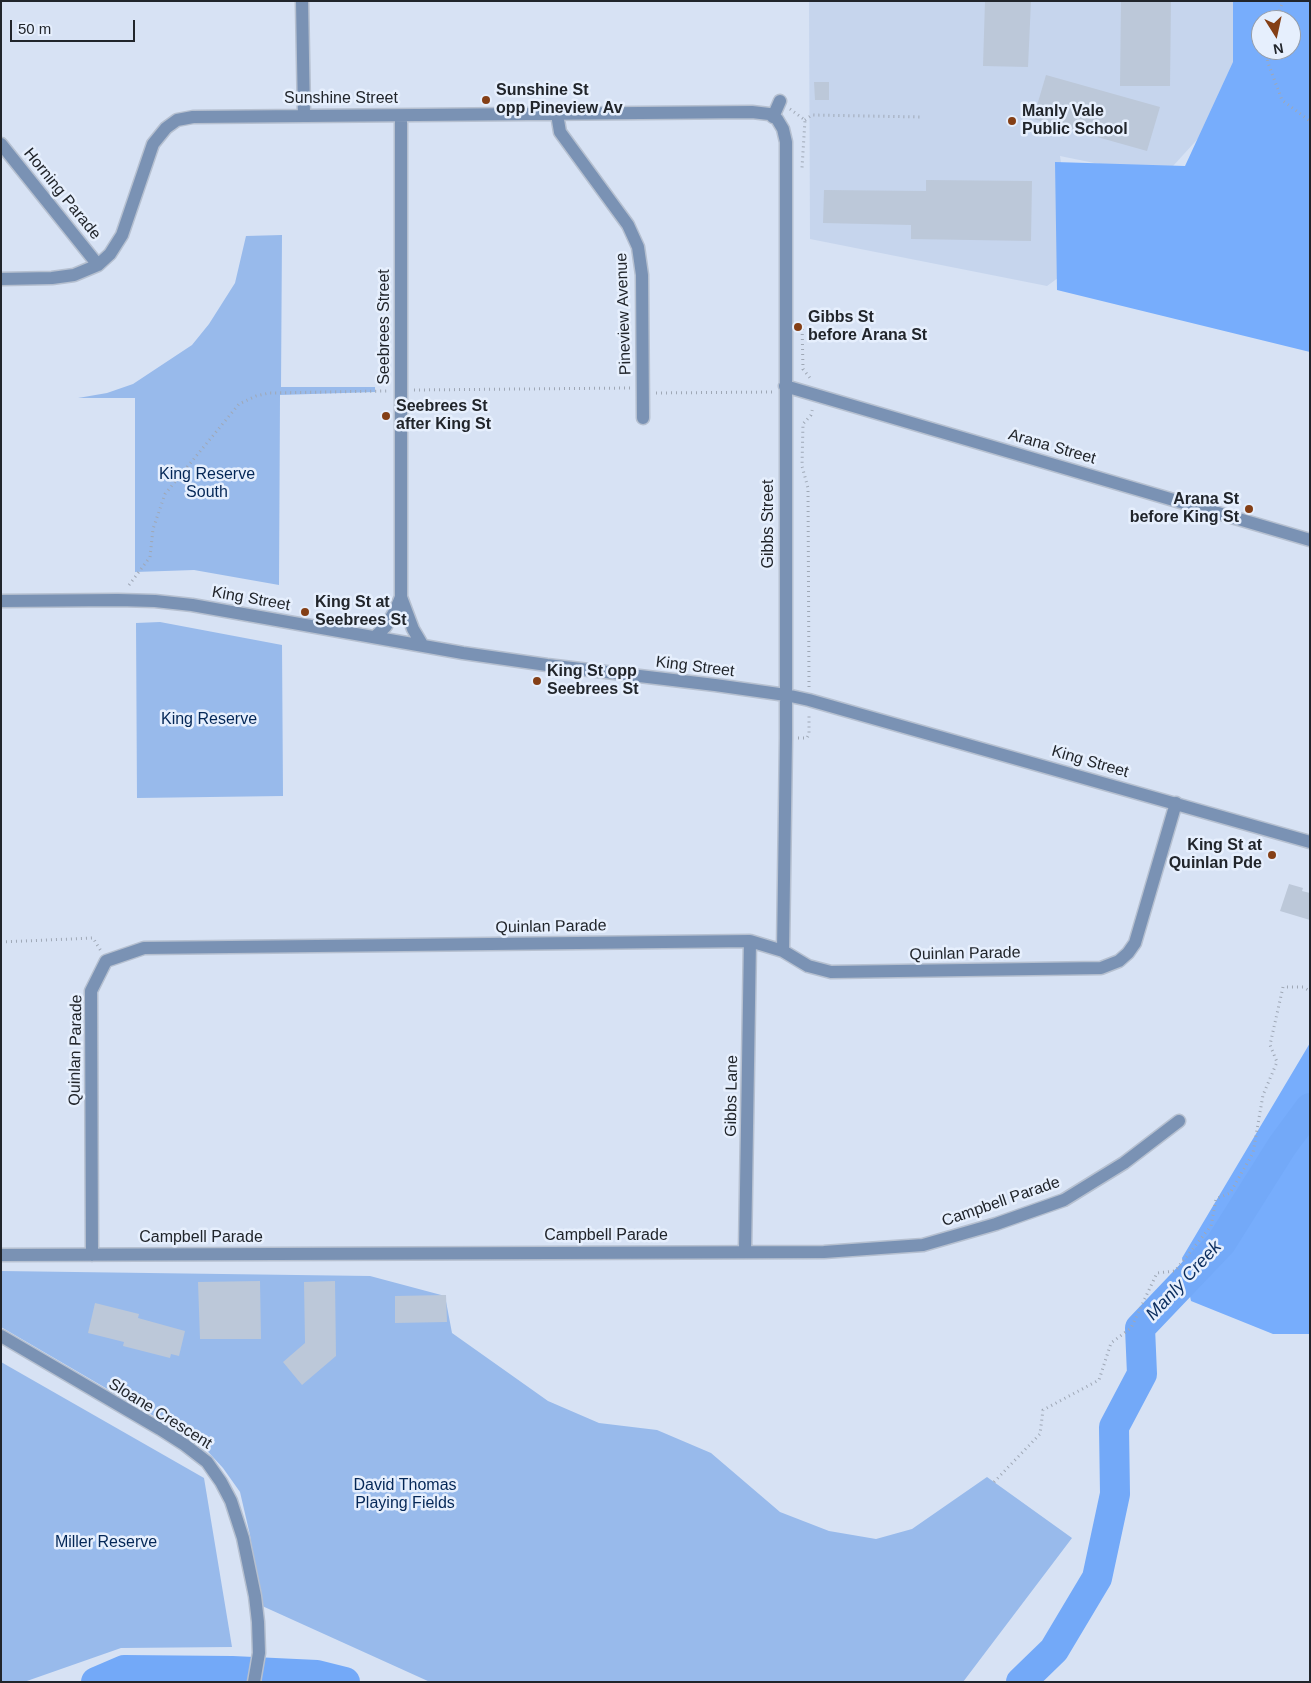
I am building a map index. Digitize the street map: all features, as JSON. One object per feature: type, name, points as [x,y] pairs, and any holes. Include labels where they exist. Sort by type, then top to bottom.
[{"type":"street","points":[[302,1],[304,115]]},
{"type":"street","points":[[773,117],[780,101]]},
{"type":"street","name":"Sunshine Street","points":[[1,279],[52,278],[74,275],[98,265],[110,254],[122,235],[153,144],[166,128],[177,120],[193,117],[304,115],[401,116],[752,112],[764,113],[773,117]]},
{"type":"street","name":"Pineview Avenue","points":[[557,114],[560,132],[628,225],[638,247],[642,274],[643,418]]},
{"type":"street","name":"Seebrees Street","points":[[401,116],[401,597],[410,621],[423,646]]},
{"type":"street","name":"Gibbs Street","points":[[773,117],[783,129],[786,142],[786,738],[783,952]]},
{"type":"street","name":"Horning Parade","points":[[1,144],[98,265]]},
{"type":"street","name":"Arana Street","points":[[785,389],[815,394],[1310,540]]},
{"type":"street","name":"Seebrees Street","points":[[375,637],[386,626],[401,597]]},
{"type":"street","name":"King Street","points":[[1,601],[155,601],[192,604],[423,646],[547,665],[786,695],[1310,842]]},
{"type":"street","name":"Quinlan Parade","points":[[92,1255],[91,990],[106,961],[144,948],[750,941],[783,952],[808,966],[831,972],[1101,968],[1110,966],[1128,954],[1135,943],[1176,803]]},
{"type":"street","name":"Gibbs Lane","points":[[745,1251],[750,941]]},
{"type":"street","name":"Campbell Parade","points":[[1,1255],[824,1252],[924,1245],[996,1224],[1064,1200],[1124,1163],[1179,1121]]},
{"type":"street","name":"Sloane Crescent","points":[[1,1336],[160,1429],[207,1462],[221,1482],[243,1538],[258,1622],[259,1653],[254,1681]]},
{"type":"path","points":[[1268,60],[1282,100],[1310,121]]},
{"type":"path","points":[[805,120],[812,115],[922,117]]},
{"type":"path","points":[[129,584],[150,557],[153,529],[165,494],[240,404],[256,396],[269,393],[402,390],[642,391],[785,389]]},
{"type":"path","points":[[786,738],[807,738],[809,734],[808,488],[802,466],[803,424],[811,416],[815,394]]},
{"type":"path","points":[[1,942],[93,938],[106,961]]},
{"type":"path","points":[[994,1482],[1040,1434],[1043,1410],[1099,1380],[1111,1342],[1131,1328],[1157,1273],[1175,1271],[1211,1226],[1216,1199],[1230,1193],[1253,1153],[1263,1094],[1277,1062],[1270,1045],[1283,987],[1303,987],[1310,991]]},
{"type":"shaded area","name":"Manly Vale Public School","points":[[809,1],[1248,1],[1246,86],[1163,177],[1060,156],[1077,264],[1047,286],[810,239]]},
{"type":"shaded area","points":[[1233,1],[1310,1],[1310,352],[1057,290],[1055,162],[1185,166],[1233,62]]},
{"type":"shaded area","points":[[1310,1043],[1310,1334],[1273,1334],[1191,1301],[1182,1258]]},
{"type":"green space","name":"King Reserve South","points":[[282,235],[281,387],[375,387],[375,392],[280,395],[279,585],[194,570],[135,572],[135,398],[78,398],[107,393],[133,384],[192,345],[209,324],[235,283],[246,236]]},
{"type":"green space","name":"King Reserve","points":[[160,622],[282,645],[283,796],[137,798],[136,623]]},
{"type":"green space","name":"David Thomas Playing Fields","points":[[1,1271],[370,1276],[445,1296],[452,1333],[548,1401],[599,1423],[657,1430],[711,1453],[780,1512],[829,1531],[876,1539],[912,1529],[987,1477],[1072,1538],[963,1682],[430,1682],[260,1605],[250,1535],[240,1492],[223,1468],[200,1443],[1,1327]]},
{"type":"green space","name":"Miller Reserve","points":[[1,1362],[204,1478],[232,1647],[121,1648],[24,1682],[1,1682]]},
{"type":"building","points":[[985,1],[1031,1],[1028,67],[983,66]]},
{"type":"building","points":[[1121,1],[1171,1],[1170,86],[1120,86]]},
{"type":"building","points":[[1046,75],[1160,107],[1147,151],[1033,119]]},
{"type":"building","points":[[814,82],[829,82],[829,100],[815,100]]},
{"type":"building","points":[[926,180],[1032,181],[1031,241],[911,239],[911,225],[823,223],[824,190],[926,191]]},
{"type":"building","points":[[1289,884],[1303,888],[1302,891],[1310,893],[1310,920],[1280,911]]},
{"type":"building","points":[[260,1281],[261,1339],[200,1339],[198,1282]]},
{"type":"building","points":[[335,1281],[336,1356],[302,1385],[283,1362],[305,1343],[304,1282]]},
{"type":"building","points":[[446,1295],[447,1322],[395,1323],[395,1296]]},
{"type":"building","points":[[95,1303],[139,1314],[138,1318],[185,1331],[179,1356],[171,1354],[170,1358],[123,1346],[124,1342],[88,1333]]},
{"type":"waterway","name":"Manly Creek","points":[[1021,1682],[1054,1650],[1097,1578],[1115,1494],[1114,1427],[1142,1374],[1140,1328],[1221,1243],[1282,1146],[1310,1108]]},
{"type":"waterway","name":"Manly Creek","points":[[96,1682],[124,1670],[232,1671],[317,1675],[345,1682]]},
{"type":"place","name":"Sunshine St opp Pineview Av","points":[[486,100]]},
{"type":"place","name":"Manly Vale Public School","points":[[1012,121]]},
{"type":"place","name":"Gibbs St before Arana St","points":[[798,327]]},
{"type":"place","name":"Seebrees St after King St","points":[[386,416]]},
{"type":"place","name":"Arana St before King St","points":[[1249,509]]},
{"type":"place","name":"King St at Seebrees St","points":[[305,612]]},
{"type":"place","name":"King St opp Seebrees St","points":[[537,681]]},
{"type":"place","name":"King St at Quinlan Pde","points":[[1272,855]]}]
